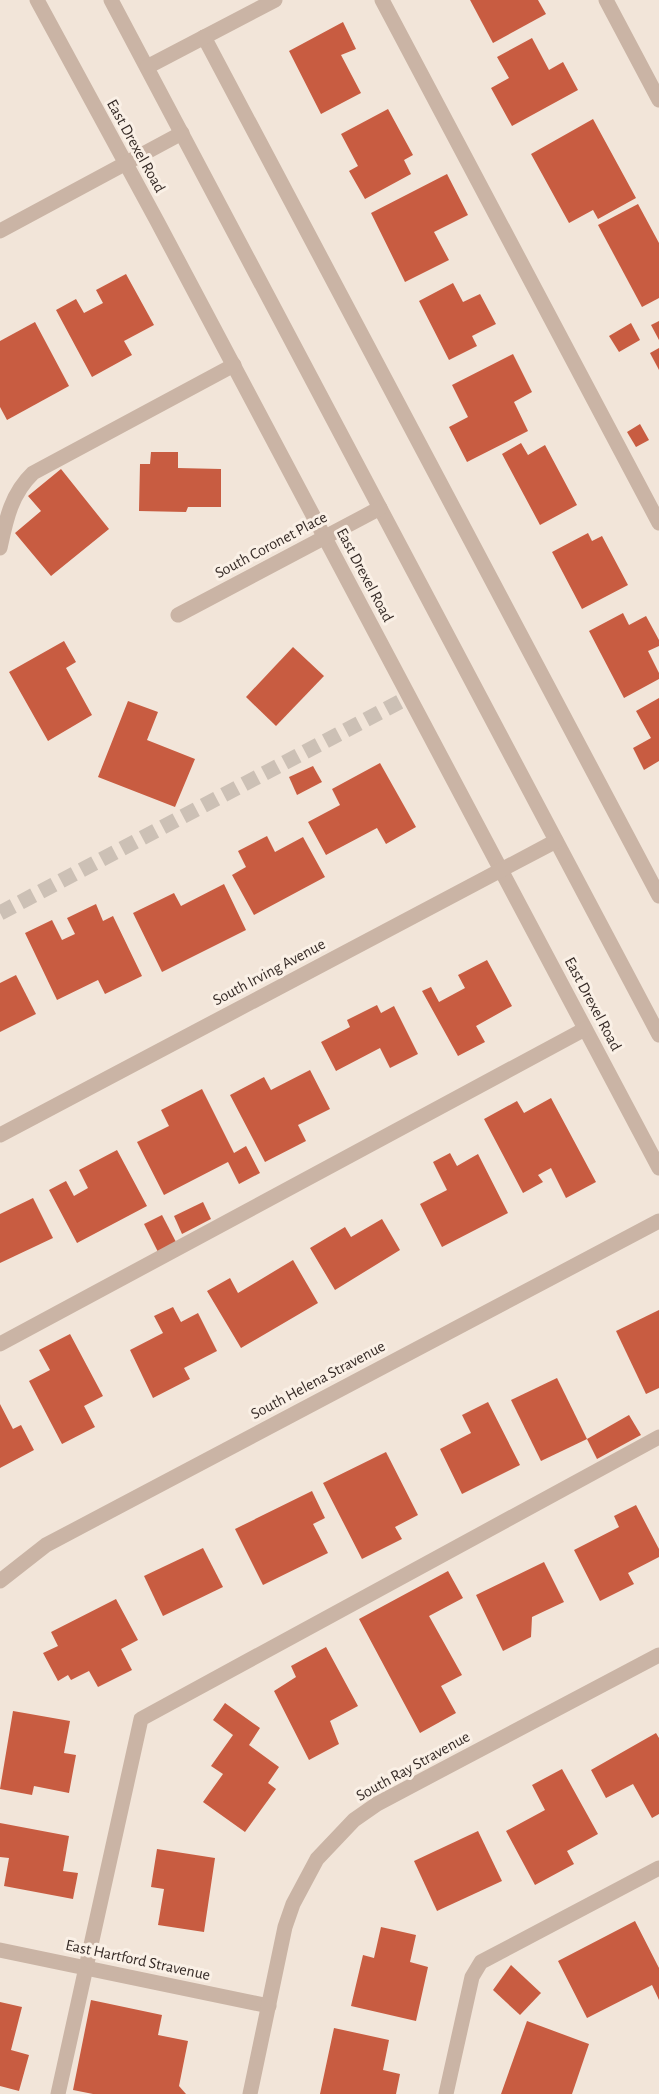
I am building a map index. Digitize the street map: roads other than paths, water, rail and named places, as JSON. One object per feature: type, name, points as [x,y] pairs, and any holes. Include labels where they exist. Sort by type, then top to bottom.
[{"type":"street","name":"East Drexel Road","points":[[37,0],[234,365],[659,1168]]},
{"type":"street","points":[[111,0],[659,1035]]},
{"type":"street","points":[[147,67],[275,0]]},
{"type":"street","points":[[382,0],[659,523]]},
{"type":"street","points":[[606,0],[659,100]]},
{"type":"street","points":[[204,37],[659,896]]},
{"type":"street","points":[[0,231],[182,133]]},
{"type":"street","points":[[0,548],[10,506],[24,481],[33,473],[234,365]]},
{"type":"street","name":"South Coronet Place","points":[[178,615],[380,508]]},
{"type":"street","name":"South Irving Avenue","points":[[0,1135],[555,840]]},
{"type":"street","points":[[0,1344],[585,1029]]},
{"type":"street","name":"South Helena Stravenue","points":[[0,1581],[46,1545],[659,1221]]},
{"type":"street","points":[[58,2094],[141,1719],[659,1437]]},
{"type":"street","name":"South Ray Stravenue","points":[[250,2094],[293,1904],[317,1859],[354,1820],[377,1804],[659,1655]]},
{"type":"street","points":[[446,2094],[472,1977],[477,1965],[486,1957],[659,1868]]},
{"type":"street","name":"East Hartford Stravenue","points":[[0,1950],[269,2006]]},
{"type":"tunnel","points":[[0,913],[409,697]]}]
